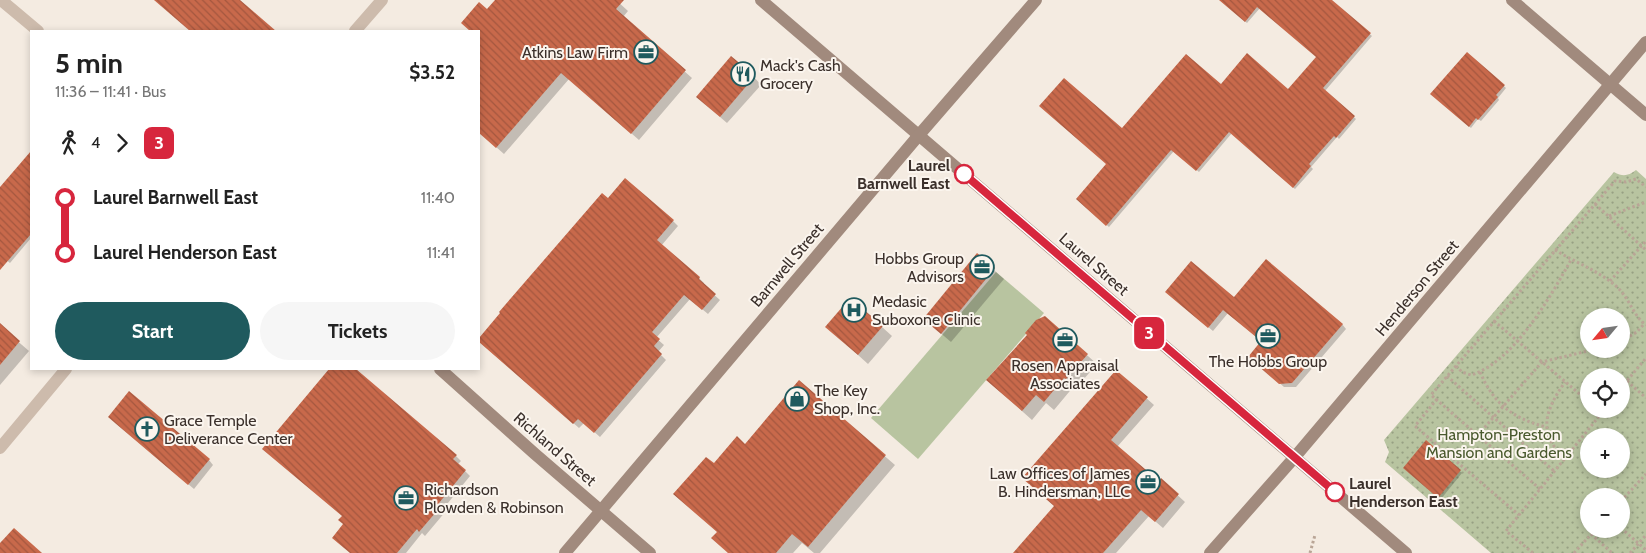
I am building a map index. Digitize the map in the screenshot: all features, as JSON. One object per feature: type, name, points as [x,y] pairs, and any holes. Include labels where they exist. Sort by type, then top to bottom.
[{"type":"street","points":[[1,0],[37,30]]},
{"type":"street","points":[[356,30],[382,0]]},
{"type":"street","name":"Laurel Street","points":[[761,0],[1406,553]]},
{"type":"street","name":"Barnwell Street","points":[[565,553],[919,135],[1036,0]]},
{"type":"street","points":[[1512,0],[1646,115]]},
{"type":"street","name":"Henderson Street","points":[[1210,553],[1294,458],[1646,42]]},
{"type":"street","points":[[0,448],[65,370]]},
{"type":"street","name":"Richland Street","points":[[441,370],[650,553]]},
{"type":"path","points":[[1540,489],[1431,395],[1615,181],[1626,182],[1636,178],[1646,187]]},
{"type":"path","points":[[1608,216],[1646,202]]},
{"type":"path","points":[[1595,204],[1646,250]]},
{"type":"path","points":[[1610,280],[1646,241]]},
{"type":"path","points":[[1555,250],[1571,260],[1598,272],[1622,291],[1645,324],[1630,336]]},
{"type":"path","points":[[1456,366],[1466,374],[1471,375],[1480,372],[1500,358],[1517,341],[1544,305],[1571,260]]},
{"type":"path","points":[[1494,321],[1580,394]]},
{"type":"path","points":[[1478,435],[1542,362],[1580,353]]},
{"type":"path","points":[[1630,377],[1646,358]]},
{"type":"path","points":[[1480,372],[1489,391],[1503,407],[1516,416],[1546,427]]},
{"type":"path","points":[[1447,376],[1554,472]]},
{"type":"path","points":[[1565,382],[1546,417],[1546,427],[1550,441],[1556,451],[1565,458]]},
{"type":"path","points":[[1630,384],[1646,398]]},
{"type":"path","points":[[1437,399],[1415,426],[1520,515]]},
{"type":"path","points":[[1533,553],[1506,531],[1598,418]]},
{"type":"path","points":[[1630,491],[1646,474]]},
{"type":"path","points":[[1310,553],[1315,535]]},
{"type":"path","points":[[1630,553],[1646,535]]},
{"type":"path","points":[[1630,536],[1646,550]]},
{"type":"path","points":[[1575,552],[1587,538]]},
{"type":"path","points":[[1595,538],[1612,553]]},
{"type":"green space","name":"Hampton-Preston Mansion and Gardens","points":[[1636,170],[1646,179],[1646,553],[1491,553],[1385,462],[1389,452],[1384,440],[1614,172],[1620,175],[1628,175]]},
{"type":"green space","points":[[996,272],[1044,313],[918,459],[871,418]]},
{"type":"building","points":[[154,0],[240,0],[275,30],[189,30]]},
{"type":"building","points":[[495,0],[624,0],[616,9],[686,70],[631,134],[561,73],[496,148],[480,134],[480,30],[469,30],[461,23],[479,2],[487,9]]},
{"type":"building","points":[[1219,0],[1332,0],[1371,33],[1323,88],[1355,116],[1336,138],[1334,136],[1309,164],[1311,166],[1293,188],[1229,132],[1196,171],[1171,150],[1106,226],[1076,199],[1106,164],[1039,106],[1064,78],[1122,128],[1186,54],[1221,84],[1247,53],[1288,89],[1316,57],[1257,7],[1245,22]]},
{"type":"building","points":[[1467,52],[1505,85],[1496,95],[1498,97],[1478,120],[1476,118],[1469,127],[1430,94]]},
{"type":"building","points":[[731,56],[755,76],[720,117],[696,97]]},
{"type":"building","points":[[30,152],[30,235],[0,270],[0,187]]},
{"type":"building","points":[[625,178],[674,220],[657,240],[700,277],[699,279],[716,294],[702,310],[684,295],[652,332],[660,339],[654,346],[662,354],[594,433],[578,419],[573,424],[480,343],[480,337],[499,312],[602,193],[608,198]]},
{"type":"building","points":[[977,253],[995,268],[941,334],[923,319]]},
{"type":"building","points":[[1266,259],[1343,324],[1292,383],[1279,384],[1248,357],[1261,341],[1223,310],[1208,328],[1165,292],[1191,261],[1234,297]]},
{"type":"building","points":[[850,298],[883,326],[858,355],[825,327]]},
{"type":"building","points":[[1045,316],[1088,354],[1044,402],[1036,395],[1022,411],[986,380],[1027,335],[1025,333],[1036,320]]},
{"type":"building","points":[[0,323],[20,341],[0,365]]},
{"type":"building","points":[[328,370],[357,370],[457,455],[453,459],[466,470],[439,503],[442,505],[419,532],[417,529],[397,553],[350,553],[332,538],[343,524],[338,520],[342,516],[262,449]]},
{"type":"building","points":[[1116,370],[1148,397],[1111,440],[1159,481],[1161,478],[1179,494],[1155,522],[1141,510],[1103,553],[1013,553],[1054,506],[1022,478]]},
{"type":"building","points":[[799,380],[886,455],[808,547],[792,534],[776,553],[728,553],[711,538],[717,532],[673,494],[706,457],[714,463],[737,436],[745,444]]},
{"type":"building","name":"Grace Temple Deliverance Center","points":[[129,391],[210,459],[188,485],[108,417]]},
{"type":"building","points":[[1426,440],[1461,470],[1438,498],[1403,468]]},
{"type":"building","points":[[14,528],[42,553],[0,553],[0,543]]},
{"type":"bus line","name":"3","points":[[964,174],[1335,492]]},
{"type":"place","name":"Atkins Law Firm","points":[[646,52]]},
{"type":"place","name":"Mack's Cash Grocery","points":[[743,74]]},
{"type":"place","name":"Laurel Barnwell East","points":[[964,174]]},
{"type":"place","name":"Hobbs Group Advisors","points":[[982,267]]},
{"type":"place","name":"Medasic Suboxone Clinic","points":[[854,310]]},
{"type":"place","name":"The Hobbs Group","points":[[1268,336]]},
{"type":"place","name":"Rosen Appraisal Associates","points":[[1065,340]]},
{"type":"place","name":"The Key Shop, Inc.","points":[[797,399]]},
{"type":"place","name":"Grace Temple Deliverance Center","points":[[147,429]]},
{"type":"place","name":"Law Offices of James B. Hindersman, LLC","points":[[1148,482]]},
{"type":"place","name":"Laurel Henderson East","points":[[1335,492]]},
{"type":"place","name":"Richardson Plowden & Robinson","points":[[406,498]]}]
